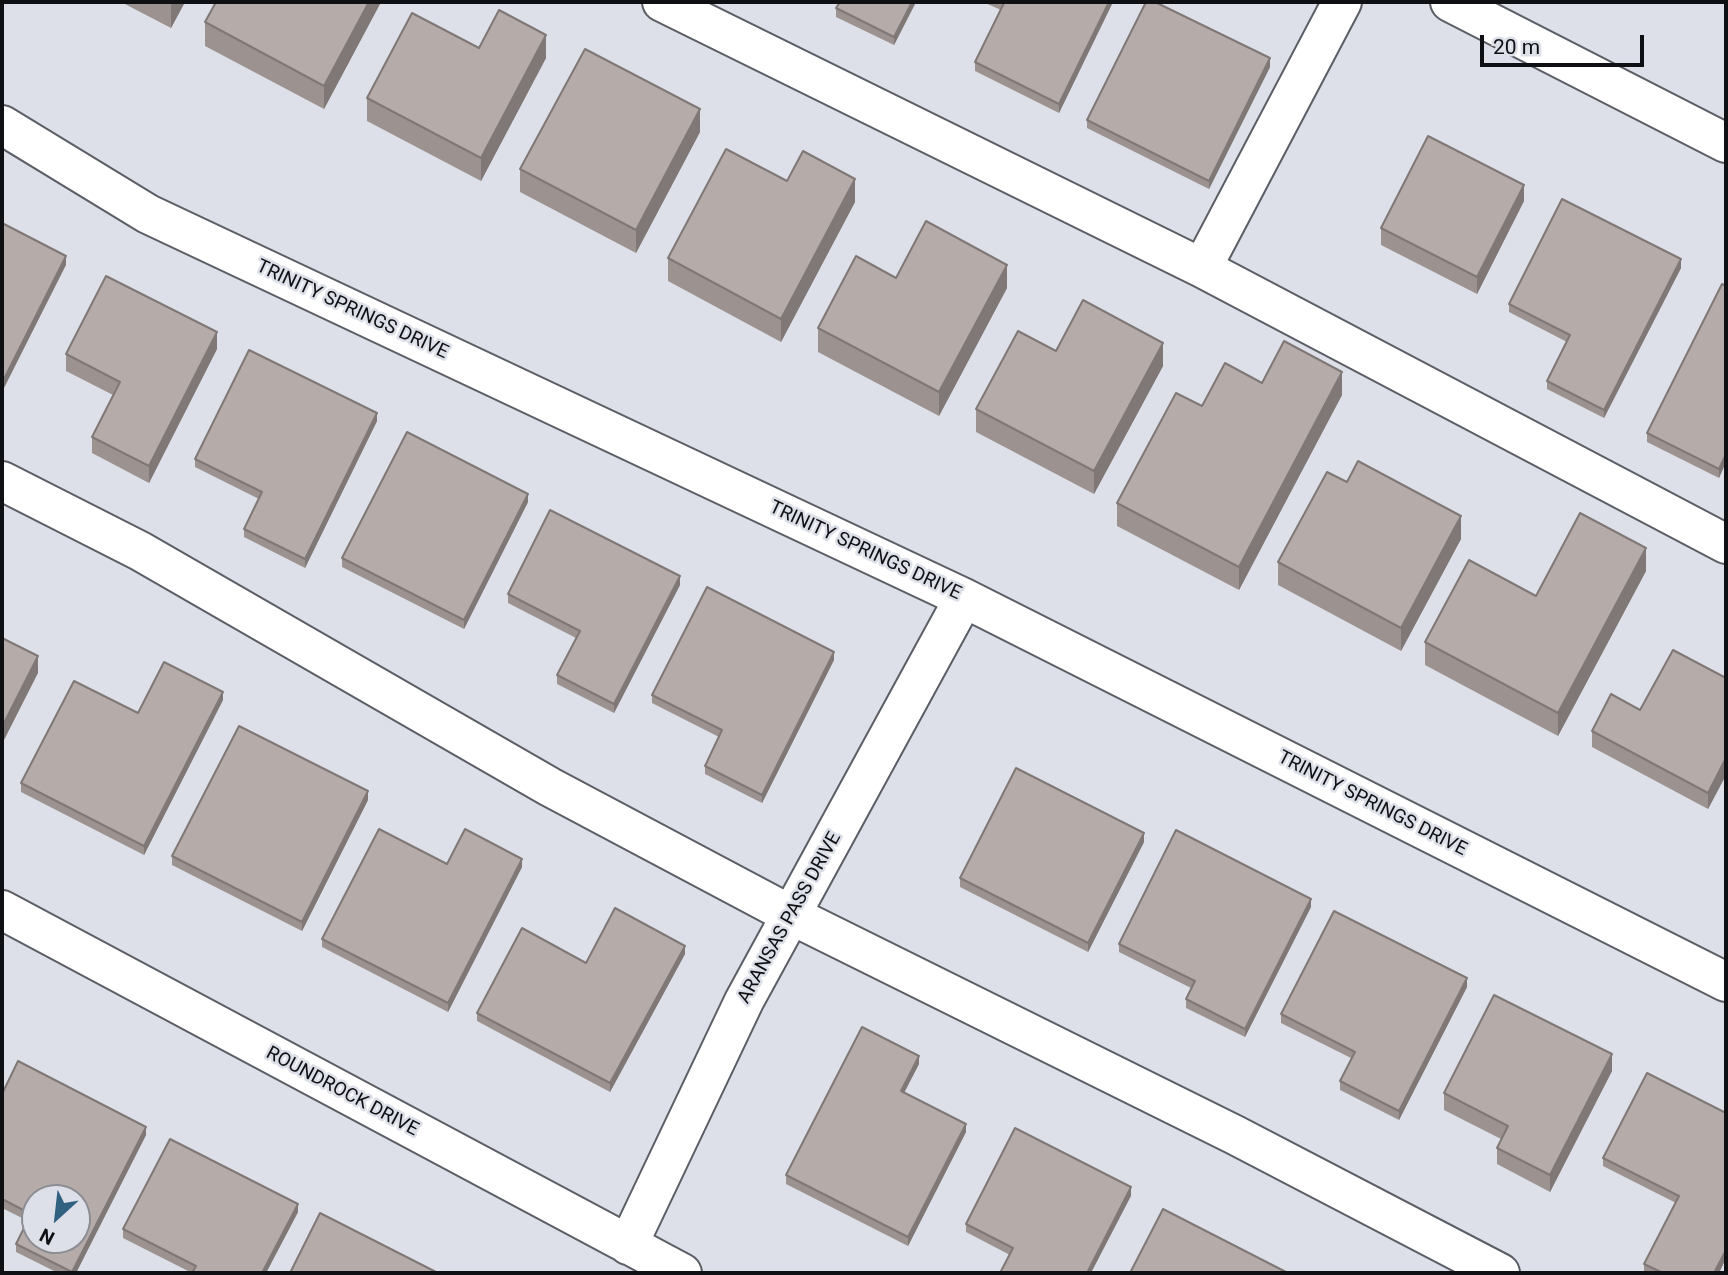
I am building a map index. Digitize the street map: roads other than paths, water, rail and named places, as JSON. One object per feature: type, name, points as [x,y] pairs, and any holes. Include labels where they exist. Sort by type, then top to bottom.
[{"type":"street","points":[[662,2],[1202,268],[1726,544]]},
{"type":"street","points":[[1202,268],[1342,2]]},
{"type":"street","points":[[1450,2],[1726,143]]},
{"type":"street","name":"TRINITY SPRINGS DRIVE","points":[[2,125],[148,214],[964,598],[1726,982]]},
{"type":"street","points":[[2,481],[140,551],[550,787],[791,915],[1235,1135],[1500,1273]]},
{"type":"street","name":"ARANSAS PASS DRIVE","points":[[628,1245],[744,1001],[964,598]]},
{"type":"street","name":"ROUNDROCK DRIVE","points":[[2,910],[682,1273]]}]
